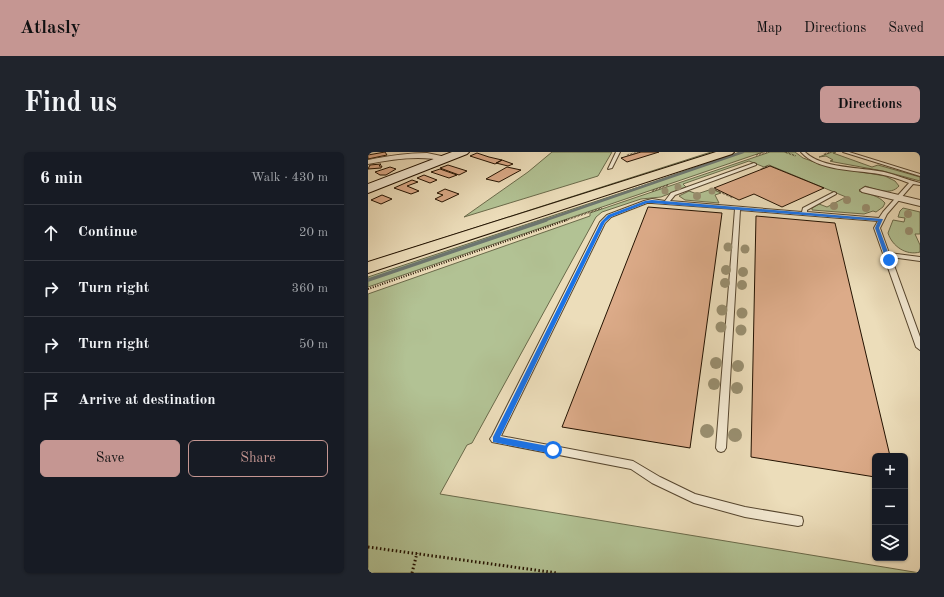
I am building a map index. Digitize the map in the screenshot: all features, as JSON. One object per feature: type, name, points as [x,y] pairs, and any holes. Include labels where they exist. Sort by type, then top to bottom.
[{"type":"highway","points":[[368,259],[706,152]]},
{"type":"highway","points":[[368,268],[728,152]]},
{"type":"street","points":[[368,189],[463,152]]},
{"type":"street","points":[[368,162],[411,156],[446,158]]},
{"type":"street","points":[[865,190],[920,204]]},
{"type":"lane","points":[[610,168],[618,152]]},
{"type":"lane","points":[[803,152],[807,156],[828,164],[882,173],[920,184]]},
{"type":"lane","points":[[845,152],[920,175]]},
{"type":"lane","points":[[666,202],[673,194],[754,164]]},
{"type":"lane","points":[[912,182],[899,199],[886,212],[877,228],[920,347]]},
{"type":"lane","points":[[804,214],[805,209],[809,205],[834,193]]},
{"type":"lane","points":[[798,521],[745,512],[694,498],[656,480],[633,465],[495,440],[606,218],[646,202],[666,202],[881,220]]},
{"type":"lane","points":[[721,448],[738,208]]},
{"type":"lane","points":[[887,255],[920,259]]},
{"type":"path","points":[[752,157],[767,152]]},
{"type":"path","points":[[647,193],[670,185]]},
{"type":"path","points":[[368,289],[602,208]]},
{"type":"path","points":[[368,547],[557,573]]},
{"type":"path","points":[[412,573],[417,553]]},
{"type":"green space","points":[[552,152],[612,152],[598,176],[464,217],[528,172]]},
{"type":"green space","points":[[711,152],[720,152],[368,265],[368,262]]},
{"type":"green space","points":[[740,152],[763,152],[368,287],[368,277]]},
{"type":"green space","points":[[770,152],[795,152],[803,158],[826,166],[885,176],[895,181],[899,186],[892,191],[887,191],[865,186],[859,191],[876,196],[885,203],[883,207],[876,212],[873,211],[864,214],[812,210],[812,208],[819,204],[827,207],[846,197],[769,165],[764,167],[749,161],[683,184],[686,187],[661,197],[641,199],[602,212],[596,217],[472,443],[467,445],[440,494],[920,573],[368,573],[368,294],[590,216],[590,213]]},
{"type":"green space","points":[[836,152],[833,153],[872,167],[878,165],[920,177],[920,181],[883,171],[830,161],[833,160],[826,156],[819,157]]},
{"type":"green space","points":[[712,189],[721,193],[715,195],[719,203],[685,200],[679,196],[689,191],[697,194]]},
{"type":"green space","points":[[903,208],[920,212],[920,234],[915,234],[920,245],[920,252],[910,253],[900,249],[890,238],[888,233],[893,220],[904,222],[905,218],[898,217]]},
{"type":"building","points":[[385,152],[387,155],[368,159],[368,155]]},
{"type":"building","points":[[641,152],[659,152],[627,162],[621,158]]},
{"type":"building","points":[[477,153],[502,160],[495,164],[470,156]]},
{"type":"building","points":[[502,160],[513,164],[508,166],[496,163]]},
{"type":"building","points":[[381,164],[379,166],[382,166],[381,168],[368,169],[370,165]]},
{"type":"building","points":[[448,165],[467,171],[459,175],[440,168]]},
{"type":"building","points":[[770,166],[824,188],[782,207],[754,194],[739,200],[714,188]]},
{"type":"building","points":[[390,167],[396,169],[386,175],[380,175],[375,172]]},
{"type":"building","points":[[507,167],[521,170],[499,182],[486,179]]},
{"type":"building","points":[[440,169],[457,175],[449,178],[431,172]]},
{"type":"building","points":[[424,175],[437,180],[430,183],[417,178]]},
{"type":"building","points":[[412,180],[418,182],[407,186],[419,191],[411,194],[394,188]]},
{"type":"building","points":[[445,189],[459,194],[442,202],[435,199],[443,195],[437,193]]},
{"type":"building","points":[[382,195],[392,199],[381,204],[371,200]]},
{"type":"building","points":[[648,207],[722,213],[690,448],[562,427]]},
{"type":"building","points":[[756,216],[835,223],[889,453],[872,453],[872,477],[751,457]]},
{"type":"waterway","points":[[543,221],[743,152]]},
{"type":"waterway","points":[[368,280],[546,220]]},
{"type":"route","points":[[553,450],[495,440],[603,222],[609,216],[652,201],[881,220],[877,228],[889,260]]}]
